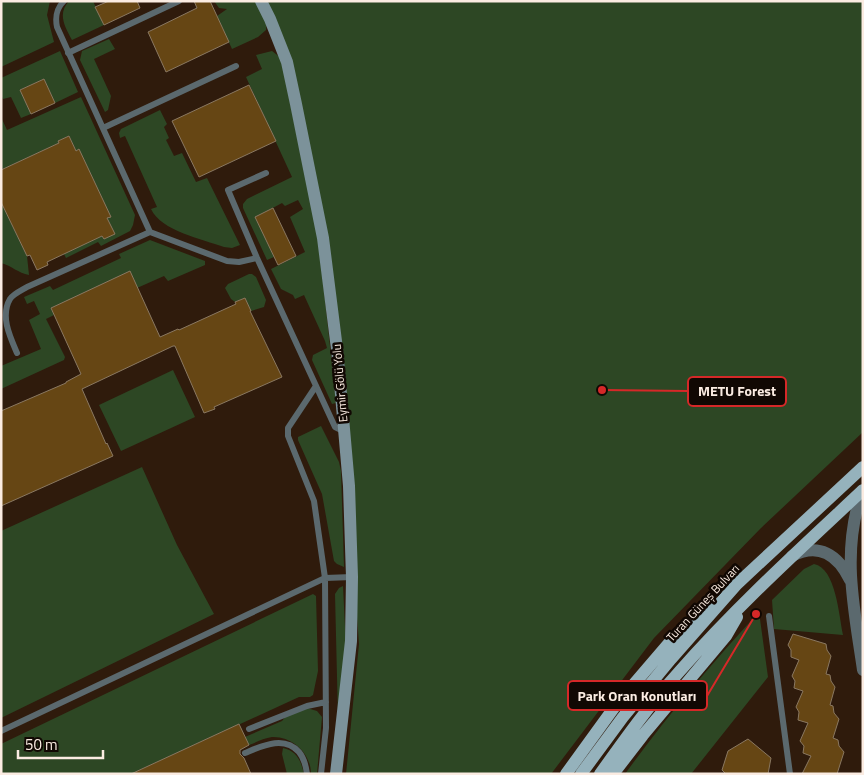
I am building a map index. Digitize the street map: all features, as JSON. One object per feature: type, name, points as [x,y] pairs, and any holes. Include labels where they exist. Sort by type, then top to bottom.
[{"type":"main road","name":"Turan Güneş Bulvarı","points":[[581,774],[623,717],[737,584],[863,467]]},
{"type":"main road","points":[[600,774],[631,730],[678,672],[790,557],[862,491]]},
{"type":"main road","points":[[566,774],[616,705],[670,642],[704,609],[737,584]]},
{"type":"main road","points":[[614,774],[649,728],[726,636],[747,600]]},
{"type":"street","name":"Eymir Gölü Yolu","points":[[261,1],[287,62],[323,238],[332,305],[349,486],[352,577],[351,641],[336,774]]},
{"type":"street","points":[[862,491],[851,539],[850,580],[863,670]]},
{"type":"street","points":[[790,557],[809,550],[825,552],[839,563],[850,580]]},
{"type":"lane","points":[[64,1],[57,9],[55,18],[57,27],[150,232],[227,261],[239,262],[257,258]]},
{"type":"lane","points":[[68,53],[179,1]]},
{"type":"lane","points":[[102,128],[236,66]]},
{"type":"lane","points":[[266,173],[228,190],[257,258],[335,427],[344,432]]},
{"type":"lane","points":[[17,353],[6,328],[4,313],[10,298],[27,288],[150,232]]},
{"type":"lane","points":[[316,386],[288,428],[288,436],[314,501],[325,578],[326,728],[321,774]]},
{"type":"lane","points":[[1,731],[325,578],[352,577]]},
{"type":"lane","points":[[769,616],[790,774]]},
{"type":"lane","points":[[249,729],[307,706],[326,702]]},
{"type":"lane","points":[[245,753],[276,742],[291,745],[301,756],[307,774]]},
{"type":"green space","points":[[1,1],[50,1],[47,15],[54,42],[1,67]]},
{"type":"green space","points":[[69,1],[93,1],[104,25],[72,40],[63,21],[63,11]]},
{"type":"green space","points":[[214,1],[257,1],[267,21],[266,30],[258,37],[232,49],[217,16],[227,9],[219,8]]},
{"type":"green space","points":[[261,1],[863,1],[863,432],[761,528],[654,638],[551,774],[346,774],[359,644],[337,349],[296,104]]},
{"type":"green space","points":[[109,39],[115,49],[94,59],[111,96],[108,110],[105,112],[80,60],[82,51]]},
{"type":"green space","points":[[60,51],[78,92],[55,103],[44,79],[20,90],[31,114],[21,118],[11,97],[3,99],[1,95],[1,78]]},
{"type":"green space","points":[[272,51],[281,58],[319,243],[336,403],[332,404],[312,360],[313,355],[327,348],[325,341],[304,295],[295,299],[293,295],[281,289],[271,269],[305,252],[290,217],[303,209],[298,200],[285,206],[282,203],[256,217],[274,257],[267,260],[243,208],[243,204],[247,199],[292,177],[246,77],[262,69],[256,55]]},
{"type":"green space","points":[[81,97],[135,215],[130,231],[101,246],[98,242],[66,258],[64,254],[102,236],[104,239],[114,234],[107,218],[110,217],[79,150],[76,151],[69,136],[58,141],[59,143],[3,169],[1,167],[1,117],[7,130]]},
{"type":"green space","points":[[160,110],[167,124],[164,127],[169,138],[166,140],[174,156],[182,153],[196,182],[207,178],[240,245],[232,248],[224,247],[173,229],[156,217],[151,209],[157,207],[125,136],[120,138],[119,133],[121,129]]},
{"type":"green space","points":[[1,202],[27,256],[29,275],[1,263]]},
{"type":"green space","points":[[150,240],[205,261],[205,265],[168,281],[164,276],[137,288],[51,308],[54,315],[46,319],[65,357],[64,360],[1,389],[1,366],[41,349],[29,320],[40,314],[34,301],[27,304],[24,297],[50,286],[53,290],[121,258],[119,254]]},
{"type":"green space","points":[[249,274],[256,277],[266,300],[264,307],[251,311],[245,298],[235,302],[231,299],[225,288],[228,284]]},
{"type":"green space","points":[[173,370],[195,417],[121,451],[99,405]]},
{"type":"green space","points":[[321,426],[339,462],[341,471],[344,567],[334,561],[322,494],[298,440],[298,437]]},
{"type":"green space","points":[[142,467],[177,545],[214,614],[1,718],[1,531]]},
{"type":"green space","points":[[814,564],[821,567],[832,583],[843,635],[774,629],[772,600],[804,569]]},
{"type":"green space","points":[[343,586],[346,647],[338,718],[335,594]]},
{"type":"green space","points":[[313,594],[316,596],[318,671],[313,695],[310,697],[299,697],[131,774],[1,774],[1,744]]},
{"type":"green space","points":[[759,612],[768,677],[691,774],[625,774],[690,691]]},
{"type":"green space","points":[[307,708],[317,711],[322,717],[317,774],[311,774],[308,759],[304,753],[287,739],[272,737],[249,745],[245,737],[282,721],[286,716]]},
{"type":"green space","points":[[283,748],[292,751],[298,757],[304,774],[287,774],[282,754]]},
{"type":"building","points":[[109,1],[137,1],[140,8],[104,25],[95,7]]},
{"type":"building","points":[[194,1],[210,1],[229,42],[166,72],[148,32],[197,8]]},
{"type":"building","points":[[44,79],[55,103],[31,114],[20,90]]},
{"type":"building","points":[[249,85],[276,141],[199,177],[172,121]]},
{"type":"building","points":[[69,136],[76,151],[79,149],[111,217],[107,218],[115,234],[104,239],[102,236],[47,262],[48,265],[37,270],[30,255],[27,256],[1,202],[1,170],[59,143],[58,141]]},
{"type":"building","points":[[273,208],[296,256],[278,265],[255,217]]},
{"type":"building","points":[[130,271],[160,337],[236,304],[235,302],[245,298],[282,377],[204,413],[175,346],[173,346],[82,389],[113,456],[1,506],[1,411],[66,383],[81,374],[51,308]]},
{"type":"building","points":[[793,634],[826,644],[831,656],[826,674],[830,675],[835,687],[830,705],[833,706],[834,713],[839,719],[833,738],[838,740],[839,746],[844,752],[837,774],[802,774],[811,756],[803,753],[804,746],[800,741],[808,723],[798,720],[799,712],[796,707],[803,691],[794,688],[795,681],[792,676],[799,660],[791,657],[791,650],[788,645]]},
{"type":"building","points":[[239,724],[249,745],[240,750],[240,754],[244,758],[251,774],[131,774]]},
{"type":"building","points":[[748,739],[771,758],[768,774],[726,774],[722,770],[728,751]]},
{"type":"place","name":"METU Forest","points":[[602,390]]},
{"type":"place","name":"Park Oran Konutları","points":[[756,614]]}]
